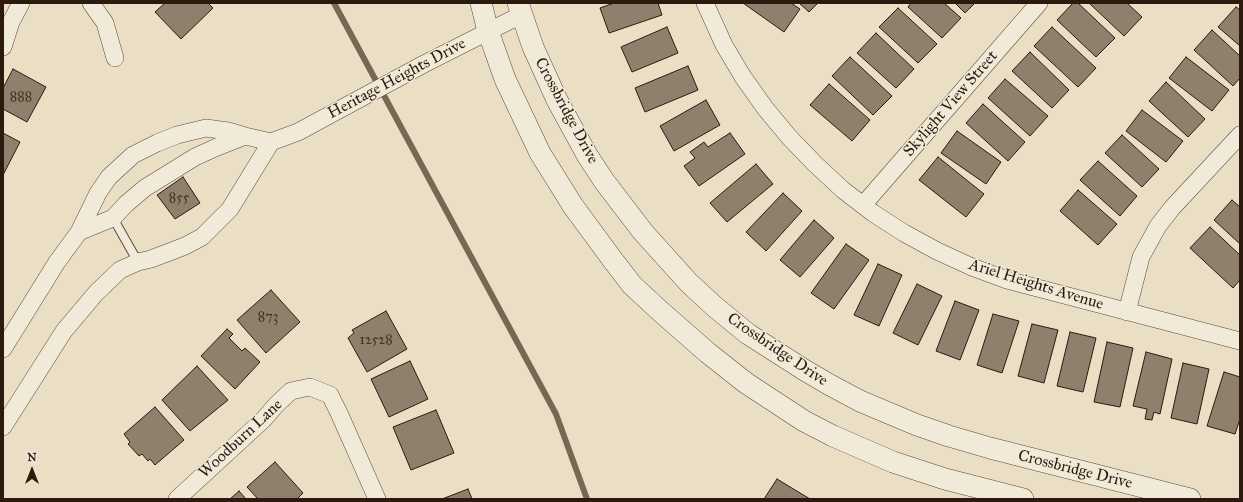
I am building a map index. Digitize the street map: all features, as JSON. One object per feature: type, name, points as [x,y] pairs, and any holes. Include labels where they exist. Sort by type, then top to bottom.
[{"type":"street","points":[[3,47],[11,22],[21,3]]},
{"type":"street","points":[[91,3],[105,23],[115,58]]},
{"type":"street","points":[[481,3],[488,31],[505,79],[540,153],[557,182],[591,231],[632,285],[660,311],[708,353],[746,383],[804,421],[839,439],[893,462],[989,495],[1023,499]]},
{"type":"street","name":"Ariel Heights Avenue","points":[[705,3],[724,44],[743,77],[788,137],[843,190],[904,233],[937,251],[972,267],[1007,280],[1240,341]]},
{"type":"street","name":"Skylight View Street","points":[[863,205],[1039,3]]},
{"type":"street","name":"Heritage Heights Drive","points":[[271,142],[298,132],[488,31],[520,9]]},
{"type":"street","name":"Crossbridge Drive","points":[[520,9],[533,47],[557,100],[587,155],[604,181],[643,232],[680,273],[715,307],[748,334],[830,385],[860,401],[917,425],[990,448],[1190,499]]},
{"type":"street","points":[[3,349],[57,262],[79,232],[98,193],[109,177],[133,155],[177,135],[206,128],[228,131],[271,142],[230,209],[202,237],[185,246],[151,260],[138,262],[120,270],[96,293],[64,331],[3,427]]},
{"type":"street","points":[[1127,312],[1141,257],[1158,226],[1172,208],[1240,134]]},
{"type":"street","points":[[79,232],[112,218],[145,188],[195,157],[245,136]]},
{"type":"street","name":"Woodburn Lane","points":[[176,499],[264,419],[291,391],[310,387],[330,395],[377,499]]},
{"type":"lane","points":[[112,218],[138,262]]},
{"type":"building","points":[[165,3],[208,3],[213,8],[181,39],[155,12]]},
{"type":"building","points":[[614,3],[658,3],[662,15],[609,33],[600,8]]},
{"type":"building","points":[[743,3],[791,3],[800,9],[784,32]]},
{"type":"building","points":[[799,3],[818,3],[809,12]]},
{"type":"building","points":[[911,3],[944,3],[961,18],[942,38],[908,7]]},
{"type":"building","points":[[955,3],[975,3],[965,13]]},
{"type":"building","points":[[1073,3],[1078,3],[1115,38],[1096,57],[1057,20]]},
{"type":"building","points":[[1089,3],[1127,3],[1142,17],[1124,36]]},
{"type":"building","points":[[1236,7],[1240,10],[1240,46],[1218,27]]},
{"type":"building","points":[[898,8],[937,44],[918,63],[879,27]]},
{"type":"building","points":[[667,27],[678,53],[632,72],[621,47]]},
{"type":"building","points":[[1052,27],[1096,68],[1078,87],[1034,46]]},
{"type":"building","points":[[1212,30],[1240,56],[1240,78],[1233,86],[1194,50]]},
{"type":"building","points":[[876,33],[914,69],[896,88],[857,53]]},
{"type":"building","points":[[1030,52],[1069,90],[1052,108],[1012,71]]},
{"type":"building","points":[[850,57],[892,96],[873,115],[832,76]]},
{"type":"building","points":[[1186,57],[1229,90],[1212,111],[1169,78]]},
{"type":"building","points":[[688,66],[698,90],[645,112],[635,88]]},
{"type":"building","points":[[13,69],[46,87],[27,122],[3,109],[3,88]]},
{"type":"building","points":[[1005,79],[1048,116],[1030,136],[988,98]]},
{"type":"building","points":[[1166,82],[1205,119],[1188,137],[1149,101]]},
{"type":"building","points":[[829,84],[870,120],[852,141],[810,105]]},
{"type":"building","points":[[706,100],[720,125],[674,151],[660,126]]},
{"type":"building","points":[[983,104],[1025,142],[1008,161],[966,123]]},
{"type":"building","points":[[1142,110],[1183,141],[1166,162],[1126,131]]},
{"type":"building","points":[[957,131],[1001,162],[986,184],[941,153]]},
{"type":"building","points":[[3,133],[20,142],[3,175]]},
{"type":"building","points":[[730,133],[745,154],[699,186],[684,166],[695,158],[690,152],[704,142],[708,147]]},
{"type":"building","points":[[1122,135],[1159,169],[1142,187],[1105,153]]},
{"type":"building","points":[[938,157],[984,194],[966,217],[919,180]]},
{"type":"building","points":[[1098,161],[1137,196],[1120,216],[1080,180]]},
{"type":"building","points":[[756,164],[773,184],[727,222],[710,203]]},
{"type":"building","points":[[183,177],[200,203],[175,219],[157,195]]},
{"type":"building","points":[[1078,190],[1117,224],[1098,245],[1060,211]]},
{"type":"building","points":[[783,193],[802,211],[766,251],[746,232]]},
{"type":"building","points":[[1232,200],[1240,207],[1240,244],[1214,220]]},
{"type":"building","points":[[814,220],[834,238],[800,277],[780,260]]},
{"type":"building","points":[[1210,227],[1240,255],[1240,280],[1233,288],[1190,248]]},
{"type":"building","points":[[846,244],[869,260],[834,309],[811,293]]},
{"type":"building","points":[[878,264],[902,275],[879,326],[854,315]]},
{"type":"building","points":[[917,284],[942,296],[918,345],[893,333]]},
{"type":"building","points":[[271,290],[300,322],[266,353],[237,320]]},
{"type":"building","points":[[955,301],[979,310],[960,360],[936,351]]},
{"type":"building","points":[[386,311],[407,349],[367,372],[348,338],[354,333],[352,330]]},
{"type":"building","points":[[993,314],[1019,321],[1002,373],[977,365]]},
{"type":"building","points":[[1032,324],[1058,330],[1044,383],[1018,376]]},
{"type":"building","points":[[227,329],[233,334],[229,338],[242,351],[245,348],[260,362],[235,389],[201,356]]},
{"type":"building","points":[[1070,332],[1096,338],[1083,392],[1057,386]]},
{"type":"building","points":[[1107,342],[1133,348],[1120,407],[1094,402]]},
{"type":"building","points":[[1146,352],[1172,359],[1160,414],[1154,412],[1152,420],[1145,419],[1147,409],[1133,406]]},
{"type":"building","points":[[410,361],[428,399],[389,417],[371,379]]},
{"type":"building","points":[[1183,363],[1209,369],[1197,424],[1171,418]]},
{"type":"building","points":[[197,366],[228,400],[190,431],[162,400]]},
{"type":"building","points":[[1224,372],[1240,377],[1240,419],[1235,434],[1207,426]]},
{"type":"building","points":[[155,407],[184,440],[155,465],[150,459],[148,461],[142,454],[139,456],[128,444],[130,442],[124,434]]},
{"type":"building","points":[[436,410],[454,453],[411,470],[393,427]]},
{"type":"building","points":[[275,462],[303,493],[297,499],[258,499],[247,487]]},
{"type":"building","points":[[777,479],[810,499],[764,499]]},
{"type":"building","points":[[468,489],[472,499],[442,499]]},
{"type":"building","points":[[239,491],[246,499],[230,499]]},
{"type":"waterway","points":[[334,3],[556,414],[587,499]]}]
